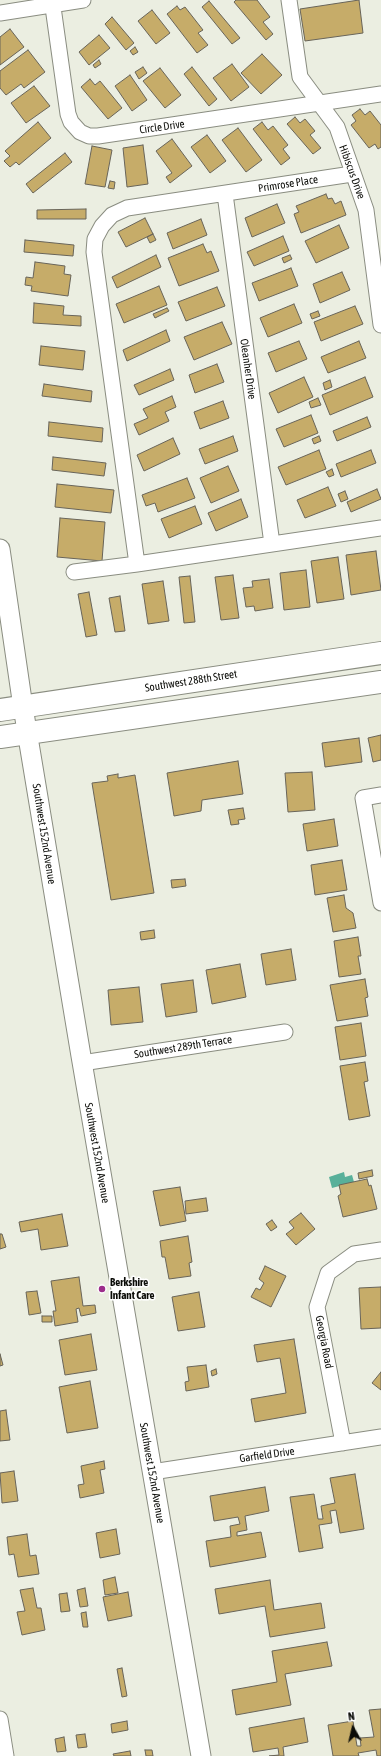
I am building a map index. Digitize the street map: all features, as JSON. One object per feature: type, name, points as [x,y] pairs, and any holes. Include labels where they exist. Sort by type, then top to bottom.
[{"type":"main road","name":"Southwest 288th Street","points":[[0,710],[381,653]]},
{"type":"main road","points":[[0,737],[381,682]]},
{"type":"street","points":[[0,13],[52,2],[83,0]]},
{"type":"street","points":[[288,0],[300,77],[320,104]]},
{"type":"street","name":"Circle Drive","points":[[52,2],[68,114],[71,122],[80,132],[89,136],[98,136],[381,94]]},
{"type":"street","name":"Hibiscus Drive","points":[[320,104],[337,127],[352,174],[375,232],[381,325]]},
{"type":"street","name":"Primrose Place","points":[[137,564],[94,252],[95,239],[102,226],[112,215],[127,208],[352,174]]},
{"type":"street","name":"Oleanher Drive","points":[[225,194],[272,544]]},
{"type":"street","points":[[74,572],[381,528]]},
{"type":"street","name":"Southwest 152nd Avenue","points":[[0,549],[27,733],[201,1756]]},
{"type":"street","points":[[381,795],[363,798],[381,903]]},
{"type":"street","name":"Southwest 289th Terrace","points":[[82,1063],[285,1032]]},
{"type":"street","name":"Georgia Road","points":[[343,1443],[317,1307],[328,1273],[354,1254],[381,1250]]},
{"type":"street","name":"Garfield Drive","points":[[152,1472],[381,1438]]},
{"type":"street","points":[[0,1720],[6,1756]]},
{"type":"water","points":[[344,1172],[345,1177],[352,1175],[354,1182],[332,1188],[329,1177]]},
{"type":"building","points":[[236,0],[257,0],[270,17],[263,22],[273,34],[266,40],[234,2]]},
{"type":"building","points":[[359,0],[363,33],[305,41],[300,9]]},
{"type":"building","points":[[209,1],[240,38],[232,44],[202,7]]},
{"type":"building","points":[[177,6],[180,10],[185,7],[203,30],[198,33],[208,45],[197,53],[167,14]]},
{"type":"building","points":[[152,10],[170,33],[156,44],[138,21]]},
{"type":"building","points":[[112,17],[134,43],[126,50],[105,24]]},
{"type":"building","points":[[10,29],[24,47],[0,65],[0,37]]},
{"type":"building","points":[[99,35],[110,48],[89,65],[79,52]]},
{"type":"building","points":[[135,47],[138,52],[133,55],[130,51]]},
{"type":"building","points":[[28,50],[45,72],[24,88],[21,84],[6,95],[0,88],[0,71]]},
{"type":"building","points":[[262,54],[282,75],[261,94],[241,73]]},
{"type":"building","points":[[99,60],[101,64],[95,68],[93,65]]},
{"type":"building","points":[[232,64],[249,87],[231,101],[213,78]]},
{"type":"building","points":[[143,67],[147,73],[139,79],[135,72]]},
{"type":"building","points":[[192,67],[217,99],[209,106],[184,74]]},
{"type":"building","points":[[160,68],[181,95],[165,108],[143,81]]},
{"type":"building","points":[[130,75],[147,100],[132,111],[115,86]]},
{"type":"building","points":[[90,79],[95,85],[100,81],[122,108],[108,119],[81,87]]},
{"type":"building","points":[[34,86],[50,106],[26,123],[11,103]]},
{"type":"building","points":[[360,109],[365,115],[370,111],[381,125],[381,147],[378,149],[375,144],[369,148],[351,125],[356,121],[352,115]]},
{"type":"building","points":[[295,117],[300,123],[305,119],[315,131],[310,135],[321,148],[313,154],[287,124]]},
{"type":"building","points":[[38,122],[51,138],[19,165],[16,162],[10,167],[4,161],[10,156],[5,151]]},
{"type":"building","points":[[262,122],[268,130],[273,126],[288,145],[283,149],[290,158],[281,165],[253,129]]},
{"type":"building","points":[[238,128],[262,160],[246,172],[222,140]]},
{"type":"building","points":[[207,135],[226,161],[210,173],[191,147]]},
{"type":"building","points":[[172,139],[192,166],[170,183],[166,177],[172,173],[156,151]]},
{"type":"building","points":[[143,145],[148,184],[127,187],[123,148]]},
{"type":"building","points":[[92,146],[112,150],[105,187],[85,184]]},
{"type":"building","points":[[65,153],[72,162],[33,193],[26,184]]},
{"type":"building","points":[[110,181],[115,182],[114,189],[108,188]]},
{"type":"building","points":[[326,194],[328,199],[332,198],[335,204],[341,201],[346,215],[301,233],[294,214],[299,212],[296,206]]},
{"type":"building","points":[[277,204],[285,223],[252,237],[245,218]]},
{"type":"building","points":[[86,209],[86,219],[37,219],[37,210]]},
{"type":"building","points":[[145,218],[153,234],[126,247],[118,232]]},
{"type":"building","points":[[201,219],[207,235],[173,249],[167,233]]},
{"type":"building","points":[[339,225],[349,248],[316,263],[305,241]]},
{"type":"building","points":[[153,234],[156,240],[150,243],[147,237]]},
{"type":"building","points":[[283,236],[289,251],[254,266],[247,252]]},
{"type":"building","points":[[25,240],[74,245],[73,256],[24,252]]},
{"type":"building","points":[[203,244],[207,253],[211,251],[219,271],[179,286],[168,258]]},
{"type":"building","points":[[156,255],[161,267],[117,288],[112,277]]},
{"type":"building","points":[[290,255],[292,259],[284,263],[282,258]]},
{"type":"building","points":[[35,262],[65,266],[64,274],[71,275],[68,296],[31,291],[32,286],[25,285],[26,277],[33,278]]},
{"type":"building","points":[[291,268],[298,286],[259,301],[252,283]]},
{"type":"building","points":[[342,272],[350,290],[320,303],[313,284]]},
{"type":"building","points":[[159,286],[167,305],[124,323],[116,304]]},
{"type":"building","points":[[217,287],[225,306],[186,321],[178,302]]},
{"type":"building","points":[[34,303],[64,306],[63,315],[81,316],[81,326],[33,323]]},
{"type":"building","points":[[294,304],[302,323],[268,337],[260,318]]},
{"type":"building","points":[[355,306],[363,324],[321,341],[314,322]]},
{"type":"building","points":[[167,308],[169,311],[155,318],[153,314]]},
{"type":"building","points":[[318,311],[320,316],[312,319],[310,314]]},
{"type":"building","points":[[222,322],[232,344],[194,360],[184,337]]},
{"type":"building","points":[[166,330],[170,341],[127,361],[123,350]]},
{"type":"building","points":[[299,341],[307,359],[276,372],[268,353]]},
{"type":"building","points":[[359,341],[366,358],[328,373],[321,357]]},
{"type":"building","points":[[41,346],[85,351],[83,370],[39,365]]},
{"type":"building","points":[[217,364],[224,382],[195,393],[189,375]]},
{"type":"building","points":[[170,369],[174,380],[139,395],[134,385]]},
{"type":"building","points":[[304,377],[313,397],[278,413],[269,393]]},
{"type":"building","points":[[365,377],[373,397],[330,415],[322,395]]},
{"type":"building","points":[[330,380],[332,387],[325,390],[323,383]]},
{"type":"building","points":[[44,384],[92,391],[91,402],[42,396]]},
{"type":"building","points":[[172,396],[176,407],[165,412],[169,421],[139,435],[134,424],[148,418],[143,409]]},
{"type":"building","points":[[318,398],[321,405],[311,408],[309,402]]},
{"type":"building","points":[[223,401],[229,418],[200,429],[194,412]]},
{"type":"building","points":[[311,415],[318,433],[284,447],[276,429]]},
{"type":"building","points":[[367,417],[371,427],[337,441],[333,431]]},
{"type":"building","points":[[49,422],[103,428],[102,442],[48,436]]},
{"type":"building","points":[[233,436],[238,451],[205,464],[199,449]]},
{"type":"building","points":[[319,436],[321,441],[314,444],[312,439]]},
{"type":"building","points":[[173,438],[180,454],[144,471],[137,455]]},
{"type":"building","points":[[319,450],[326,469],[286,485],[278,467]]},
{"type":"building","points":[[371,450],[376,463],[341,477],[336,464]]},
{"type":"building","points":[[53,457],[106,463],[104,476],[52,470]]},
{"type":"building","points":[[228,466],[239,491],[211,503],[200,478]]},
{"type":"building","points":[[332,469],[334,475],[329,477],[326,472]]},
{"type":"building","points":[[187,478],[195,498],[158,512],[155,503],[146,506],[142,495]]},
{"type":"building","points":[[57,484],[114,490],[111,513],[55,507]]},
{"type":"building","points":[[328,487],[336,506],[305,518],[297,500]]},
{"type":"building","points":[[377,489],[381,499],[351,512],[347,502]]},
{"type":"building","points":[[345,491],[348,499],[341,502],[338,494]]},
{"type":"building","points":[[241,499],[248,517],[216,531],[208,513]]},
{"type":"building","points":[[195,506],[202,524],[169,538],[161,519]]},
{"type":"building","points":[[60,518],[105,522],[102,561],[57,557]]},
{"type":"building","points":[[376,551],[381,590],[351,595],[346,555]]},
{"type":"building","points":[[338,557],[344,599],[317,603],[311,561]]},
{"type":"building","points":[[306,570],[310,607],[284,610],[280,573]]},
{"type":"building","points":[[233,575],[239,618],[221,620],[215,577]]},
{"type":"building","points":[[190,576],[195,622],[184,623],[179,577]]},
{"type":"building","points":[[269,579],[273,608],[255,611],[254,606],[246,607],[243,588],[253,587],[252,581]]},
{"type":"building","points":[[163,581],[169,621],[148,624],[142,584]]},
{"type":"building","points":[[89,592],[97,635],[86,637],[78,594]]},
{"type":"building","points":[[120,596],[125,631],[115,632],[109,598]]},
{"type":"building","points":[[381,735],[381,760],[373,762],[368,738]]},
{"type":"building","points":[[359,738],[362,762],[325,767],[322,743]]},
{"type":"building","points":[[238,761],[243,794],[202,800],[201,811],[174,816],[167,773]]},
{"type":"building","points":[[312,772],[315,810],[288,812],[285,773]]},
{"type":"building","points":[[118,774],[118,778],[135,775],[154,893],[111,900],[92,783],[108,781],[107,776]]},
{"type":"building","points":[[243,808],[245,819],[238,820],[239,824],[231,825],[228,810]]},
{"type":"building","points":[[334,819],[338,846],[307,851],[303,824]]},
{"type":"building","points":[[342,860],[347,890],[315,895],[311,865]]},
{"type":"building","points":[[185,879],[186,886],[172,888],[171,880]]},
{"type":"building","points":[[344,895],[346,908],[353,913],[356,928],[333,932],[327,898]]},
{"type":"building","points":[[154,930],[155,938],[141,940],[140,932]]},
{"type":"building","points":[[358,937],[361,956],[358,956],[361,974],[339,977],[334,941]]},
{"type":"building","points":[[291,949],[296,980],[266,985],[261,954]]},
{"type":"building","points":[[240,964],[246,997],[212,1004],[206,970]]},
{"type":"building","points":[[365,979],[368,997],[365,998],[368,1016],[337,1021],[330,985]]},
{"type":"building","points":[[193,980],[197,1012],[166,1017],[161,984]]},
{"type":"building","points":[[139,987],[143,1022],[111,1025],[108,990]]},
{"type":"building","points":[[361,1023],[366,1056],[340,1060],[335,1027]]},
{"type":"building","points":[[365,1062],[368,1081],[364,1082],[370,1116],[349,1120],[340,1066]]},
{"type":"building","points":[[372,1170],[373,1176],[359,1179],[358,1173]]},
{"type":"building","points":[[367,1179],[369,1186],[371,1185],[377,1209],[343,1217],[338,1196],[341,1194],[339,1185]]},
{"type":"building","points":[[180,1187],[186,1221],[160,1226],[153,1191]]},
{"type":"building","points":[[206,1198],[208,1211],[186,1214],[185,1201]]},
{"type":"building","points":[[301,1213],[315,1229],[296,1245],[286,1234],[294,1228],[289,1222]]},
{"type":"building","points":[[62,1214],[68,1246],[41,1250],[38,1229],[21,1232],[19,1222]]},
{"type":"building","points":[[272,1220],[277,1227],[271,1231],[266,1224]]},
{"type":"building","points":[[0,1234],[2,1234],[6,1247],[0,1249]]},
{"type":"building","points":[[188,1236],[192,1262],[189,1263],[191,1276],[169,1279],[165,1257],[162,1257],[160,1241]]},
{"type":"building","points":[[265,1266],[286,1276],[271,1307],[251,1297],[256,1288],[260,1290],[264,1283],[259,1279]]},
{"type":"building","points":[[79,1277],[83,1306],[95,1305],[96,1313],[81,1316],[79,1308],[76,1309],[78,1322],[55,1326],[53,1311],[56,1311],[51,1281]]},
{"type":"building","points":[[381,1287],[381,1328],[361,1329],[359,1288]]},
{"type":"building","points":[[37,1291],[41,1313],[29,1315],[26,1292]]},
{"type":"building","points":[[199,1292],[205,1327],[178,1331],[172,1297]]},
{"type":"building","points":[[42,1316],[52,1316],[52,1322],[42,1322]]},
{"type":"building","points":[[91,1334],[97,1370],[65,1375],[59,1340]]},
{"type":"building","points":[[294,1339],[306,1413],[255,1422],[251,1399],[286,1393],[280,1358],[257,1362],[254,1345]]},
{"type":"building","points":[[0,1354],[3,1365],[0,1366]]},
{"type":"building","points":[[206,1365],[209,1387],[186,1391],[185,1382],[189,1381],[187,1367]]},
{"type":"building","points":[[216,1369],[217,1374],[212,1376],[211,1371]]},
{"type":"building","points":[[381,1372],[381,1390],[372,1383]]},
{"type":"building","points":[[90,1381],[98,1428],[67,1433],[59,1387]]},
{"type":"building","points":[[6,1410],[10,1440],[0,1441],[0,1411]]},
{"type":"building","points":[[104,1461],[105,1469],[100,1470],[104,1493],[80,1498],[78,1485],[84,1484],[81,1466]]},
{"type":"building","points":[[14,1471],[18,1501],[2,1503],[0,1473]]},
{"type":"building","points":[[355,1474],[364,1529],[340,1533],[336,1510],[330,1511],[332,1523],[319,1525],[323,1548],[299,1552],[290,1497],[314,1494],[318,1519],[323,1519],[321,1506],[335,1503],[330,1478]]},
{"type":"building","points":[[265,1487],[269,1511],[245,1516],[247,1530],[237,1532],[237,1536],[261,1532],[266,1557],[210,1567],[206,1541],[231,1537],[230,1526],[240,1524],[238,1517],[214,1521],[210,1496]]},
{"type":"building","points":[[116,1529],[120,1554],[100,1558],[96,1533]]},
{"type":"building","points":[[27,1534],[30,1556],[36,1555],[39,1574],[18,1577],[14,1554],[9,1555],[7,1537]]},
{"type":"building","points":[[115,1577],[118,1593],[105,1595],[103,1580]]},
{"type":"building","points":[[270,1580],[274,1610],[321,1603],[325,1628],[270,1637],[265,1606],[219,1614],[215,1589]]},
{"type":"building","points":[[33,1588],[37,1608],[41,1608],[45,1630],[22,1635],[17,1612],[25,1611],[20,1590]]},
{"type":"building","points":[[85,1588],[88,1606],[80,1607],[77,1590]]},
{"type":"building","points":[[128,1592],[132,1616],[108,1621],[103,1597]]},
{"type":"building","points":[[67,1593],[70,1611],[61,1612],[59,1594]]},
{"type":"building","points":[[86,1612],[88,1627],[83,1627],[81,1613]]},
{"type":"building","points":[[327,1642],[332,1666],[285,1674],[291,1705],[236,1715],[232,1690],[277,1682],[272,1651]]},
{"type":"building","points":[[122,1668],[127,1696],[122,1697],[117,1669]]},
{"type":"building","points":[[381,1709],[381,1756],[377,1756],[376,1750],[358,1753],[359,1756],[333,1756],[328,1725],[353,1721],[357,1746],[361,1746],[360,1738],[374,1737],[369,1710]]},
{"type":"building","points":[[304,1718],[308,1742],[283,1747],[284,1756],[269,1756],[279,1755],[278,1748],[253,1752],[249,1728]]},
{"type":"building","points":[[127,1721],[128,1730],[112,1733],[111,1724]]},
{"type":"building","points":[[85,1734],[87,1747],[78,1748],[76,1735]]},
{"type":"building","points":[[64,1737],[66,1751],[57,1752],[55,1739]]},
{"type":"building","points":[[145,1750],[152,1750],[153,1756],[146,1756]]},
{"type":"building","points":[[130,1751],[131,1756],[114,1756],[113,1754]]},
{"type":"place","name":"Berkshire Infant Care","points":[[102,1289]]}]
